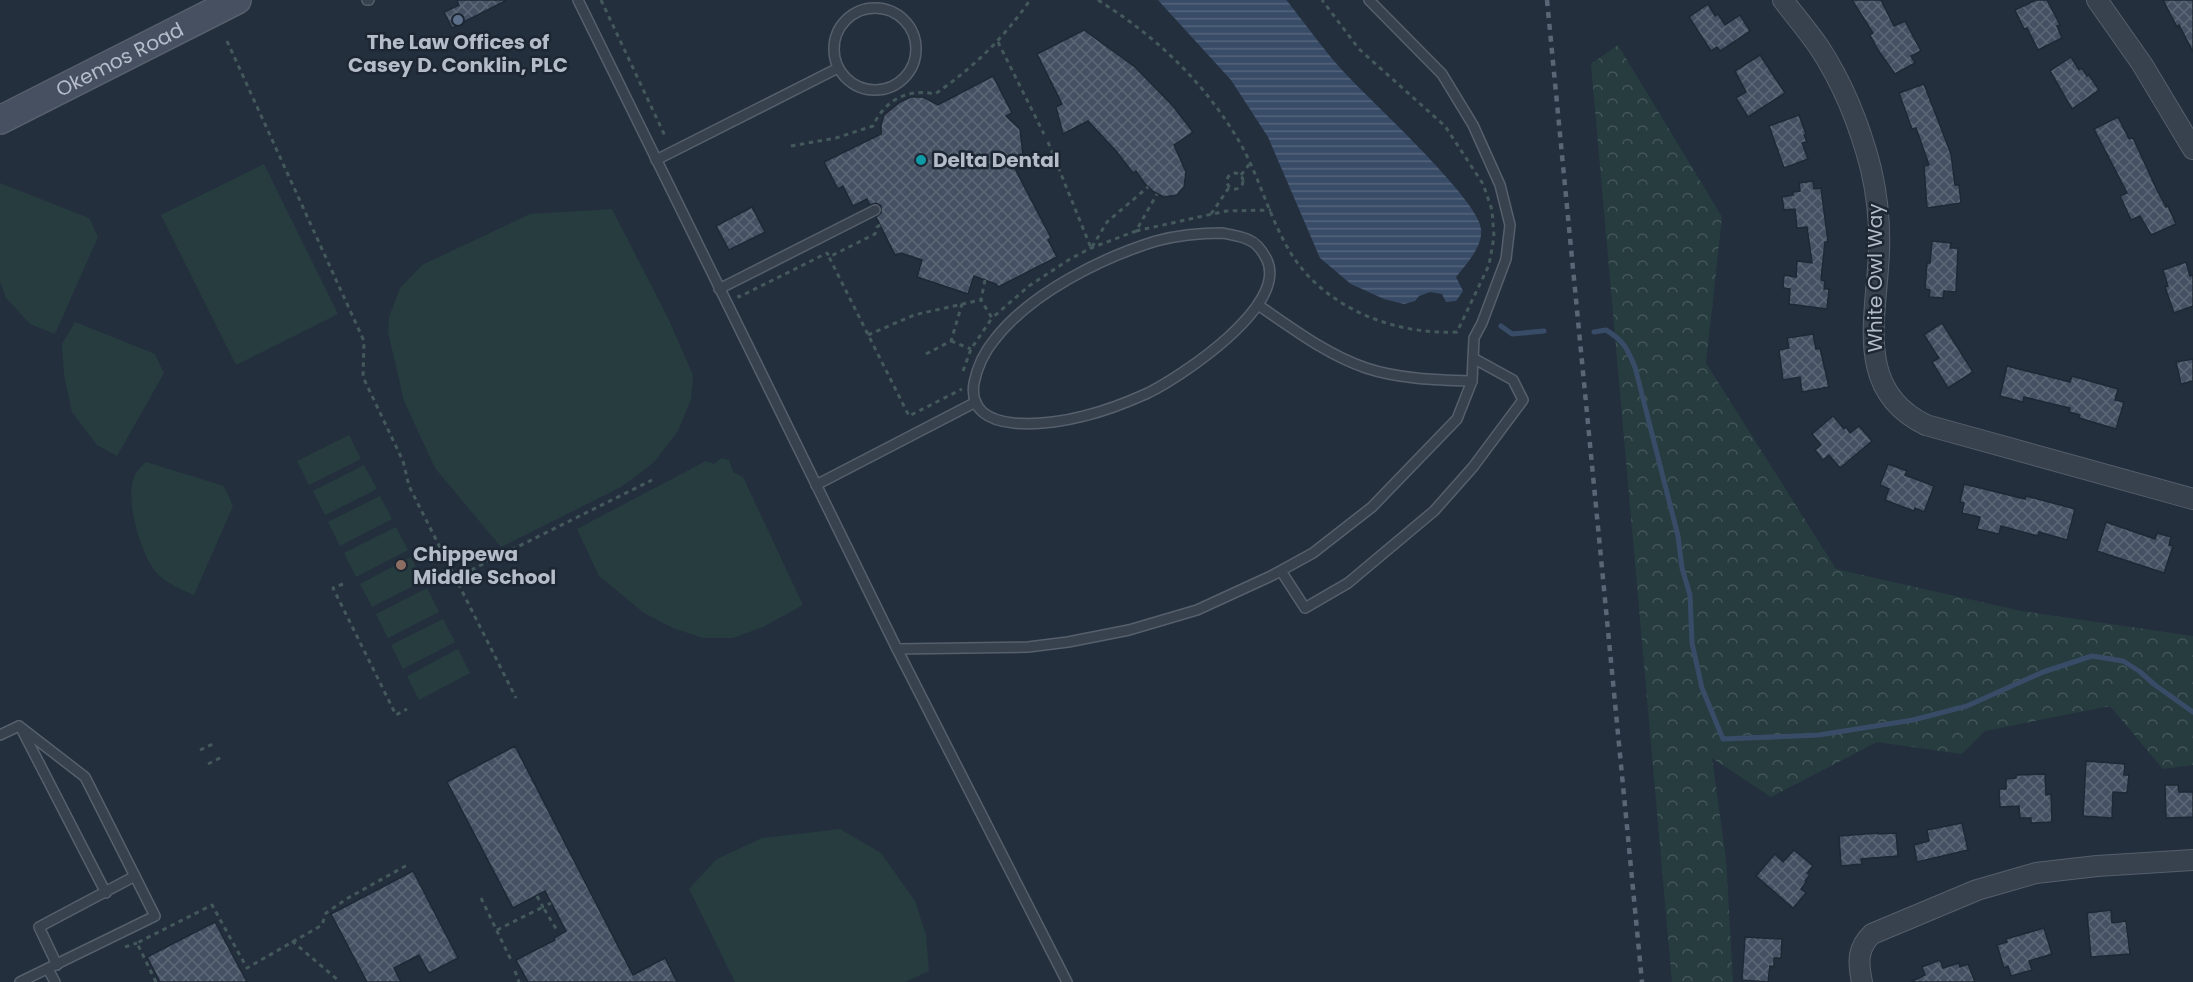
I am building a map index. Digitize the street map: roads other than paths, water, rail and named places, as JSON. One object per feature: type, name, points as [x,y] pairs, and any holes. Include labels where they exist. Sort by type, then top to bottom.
[{"type":"main road","name":"Okemos Road","points":[[0,120],[237,0]]},
{"type":"street","name":"White Owl Way","points":[[1783,0],[1819,47],[1833,70],[1857,121],[1865,148],[1876,197],[1878,223],[1874,360],[1882,385],[1889,397],[1906,413],[1926,425],[2193,499]]},
{"type":"street","points":[[2097,0],[2147,72],[2193,149]]},
{"type":"street","points":[[1862,982],[1859,959],[1862,946],[1872,934],[1977,890],[2006,880],[2066,868],[2193,860]]},
{"type":"lane","points":[[578,0],[897,649],[1067,982]]},
{"type":"lane","points":[[897,649],[1028,647],[1068,642],[1119,632],[1197,610],[1281,571],[1313,553],[1372,507],[1457,419],[1472,381],[1474,338],[1506,259],[1510,225],[1500,185],[1473,125],[1442,74],[1369,0]]},
{"type":"lane","points":[[865,8],[885,9],[902,18],[914,34],[916,54],[913,64],[909,73],[894,86],[874,90],[864,89],[847,80],[838,68],[833,54],[836,34],[840,25],[855,12],[865,8]]},
{"type":"lane","points":[[656,160],[838,68]]},
{"type":"lane","points":[[719,289],[875,210]]},
{"type":"lane","points":[[1223,233],[1248,239],[1257,245],[1269,264],[1268,283],[1258,305],[1221,344],[1188,369],[1147,393],[1091,414],[1044,424],[1010,423],[986,414],[976,402],[973,392],[977,370],[994,339],[1020,313],[1048,292],[1080,273],[1122,253],[1148,244],[1193,234],[1223,233]]},
{"type":"lane","points":[[1258,305],[1331,353],[1367,369],[1406,376],[1472,381]]},
{"type":"lane","points":[[1281,571],[1305,608],[1348,583],[1434,511],[1473,467],[1523,400],[1513,380],[1473,358]]},
{"type":"lane","points":[[816,485],[976,402]]},
{"type":"lane","points":[[0,735],[19,726]]},
{"type":"lane","points":[[19,726],[85,777],[155,916],[20,982]]},
{"type":"lane","points":[[19,726],[106,893]]},
{"type":"lane","points":[[57,964],[39,927],[135,876]]},
{"type":"lane","points":[[48,969],[55,982]]},
{"type":"water","points":[[1158,0],[1286,0],[1288,2],[1342,70],[1443,173],[1475,215],[1481,229],[1481,236],[1473,255],[1456,277],[1463,291],[1456,301],[1446,302],[1442,294],[1430,292],[1419,296],[1415,301],[1404,304],[1384,299],[1351,284],[1320,258],[1268,137],[1231,80]]},
{"type":"waterway","points":[[1501,326],[1512,334],[1544,331]]},
{"type":"waterway","points":[[1594,332],[1606,330],[1617,338],[1627,350],[1635,367],[1678,536],[1682,568],[1690,595],[1692,643],[1702,688],[1723,739],[1819,735],[1913,720],[1967,706],[2043,672],[2092,656],[2123,661],[2193,712]]},
{"type":"railway","points":[[1547,0],[1642,982]]},
{"type":"place","name":"The Law Offices of Casey D. Conklin, PLC","points":[[458,20]]},
{"type":"place","name":"Delta Dental","points":[[921,160]]},
{"type":"place","name":"Chippewa Middle School","points":[[401,565]]}]
